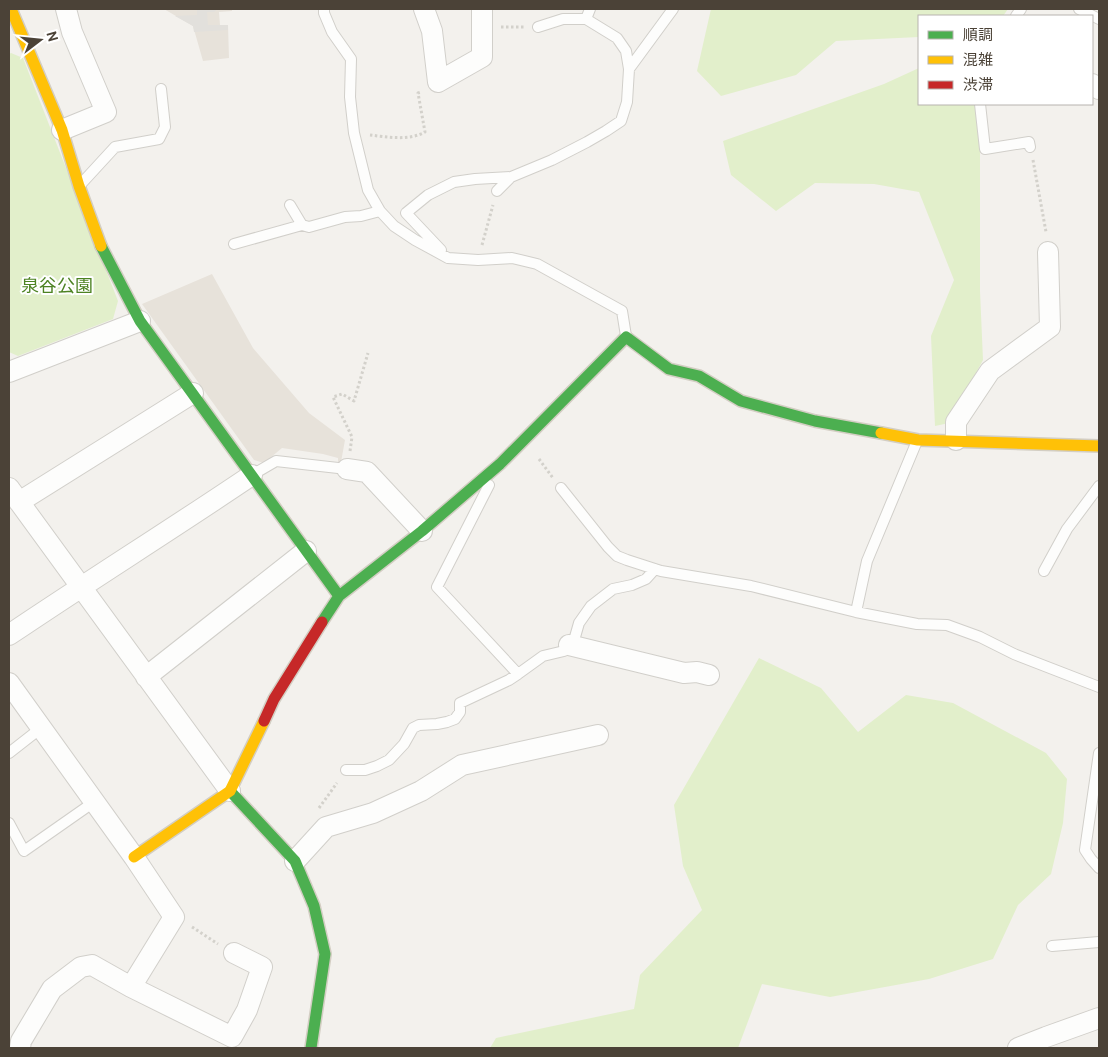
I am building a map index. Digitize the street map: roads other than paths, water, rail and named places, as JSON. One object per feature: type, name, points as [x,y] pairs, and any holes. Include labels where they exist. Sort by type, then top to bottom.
[{"type":"street","points":[[12,9],[16,42],[62,130],[79,186],[100,244],[140,321],[339,596]]},
{"type":"street","points":[[62,130],[106,112],[72,32],[66,9]]},
{"type":"street","points":[[424,9],[432,31],[438,82],[482,57],[482,18]]},
{"type":"street","points":[[956,440],[956,422],[990,371],[1050,327],[1048,252]]},
{"type":"street","points":[[9,371],[140,321]]},
{"type":"street","points":[[134,857],[230,791],[274,699],[339,596],[422,531],[500,464],[626,337],[669,369],[699,376],[741,402],[815,421],[918,440],[1099,446]]},
{"type":"street","points":[[193,393],[14,494],[230,791],[295,861],[314,906],[325,954],[311,1048]]},
{"type":"street","points":[[347,469],[367,472],[422,531]]},
{"type":"street","points":[[9,635],[252,476]]},
{"type":"street","points":[[146,677],[306,551]]},
{"type":"street","points":[[569,645],[684,673],[697,672],[709,675]]},
{"type":"street","points":[[9,683],[174,916],[131,987]]},
{"type":"street","points":[[295,861],[326,827],[373,813],[421,790],[462,765],[598,735]]},
{"type":"street","points":[[20,1048],[21,1041],[52,989],[81,967],[92,965],[229,1043],[247,1010],[262,968],[234,954]]},
{"type":"street","points":[[1018,1048],[1099,1018]]},
{"type":"lane","points":[[324,9],[332,32],[351,59],[350,97],[354,133],[368,190],[380,211],[394,226],[448,258],[478,260],[512,258],[537,264],[622,311],[626,337]]},
{"type":"lane","points":[[586,19],[590,9]]},
{"type":"lane","points":[[629,69],[674,9]]},
{"type":"lane","points":[[448,258],[406,213],[428,195],[454,182],[511,177],[552,160],[587,142],[621,121],[627,102],[629,69],[626,51],[618,38],[586,19],[563,19],[538,27]]},
{"type":"lane","points":[[79,186],[115,146],[158,139],[165,127],[161,89]]},
{"type":"lane","points":[[980,105],[984,149],[1029,142],[1030,147]]},
{"type":"lane","points":[[497,191],[511,177]]},
{"type":"lane","points":[[290,205],[302,225]]},
{"type":"lane","points":[[234,244],[302,225],[310,227],[345,217],[362,216],[380,211]]},
{"type":"lane","points":[[856,612],[867,561],[918,440]]},
{"type":"lane","points":[[252,476],[276,461],[347,469]]},
{"type":"lane","points":[[500,464],[437,587],[518,674]]},
{"type":"lane","points":[[1044,571],[1067,529],[1099,486]]},
{"type":"lane","points":[[561,488],[608,547],[617,556],[627,560],[655,569],[752,586],[856,612],[917,624],[946,625],[980,637],[1014,654],[1099,686]]},
{"type":"lane","points":[[346,770],[365,770],[388,760],[404,744],[412,728],[419,725],[436,724],[455,719],[460,712],[460,703],[509,680],[543,656],[564,651],[575,637],[579,622],[591,606],[614,589],[632,585],[646,579],[655,569]]},
{"type":"lane","points":[[9,753],[42,728]]},
{"type":"lane","points":[[1099,753],[1085,850],[1099,868]]},
{"type":"lane","points":[[9,823],[24,851],[94,802]]},
{"type":"lane","points":[[1052,946],[1099,942]]},
{"type":"park label","name":"泉谷公園","points":[[57,286]]}]
